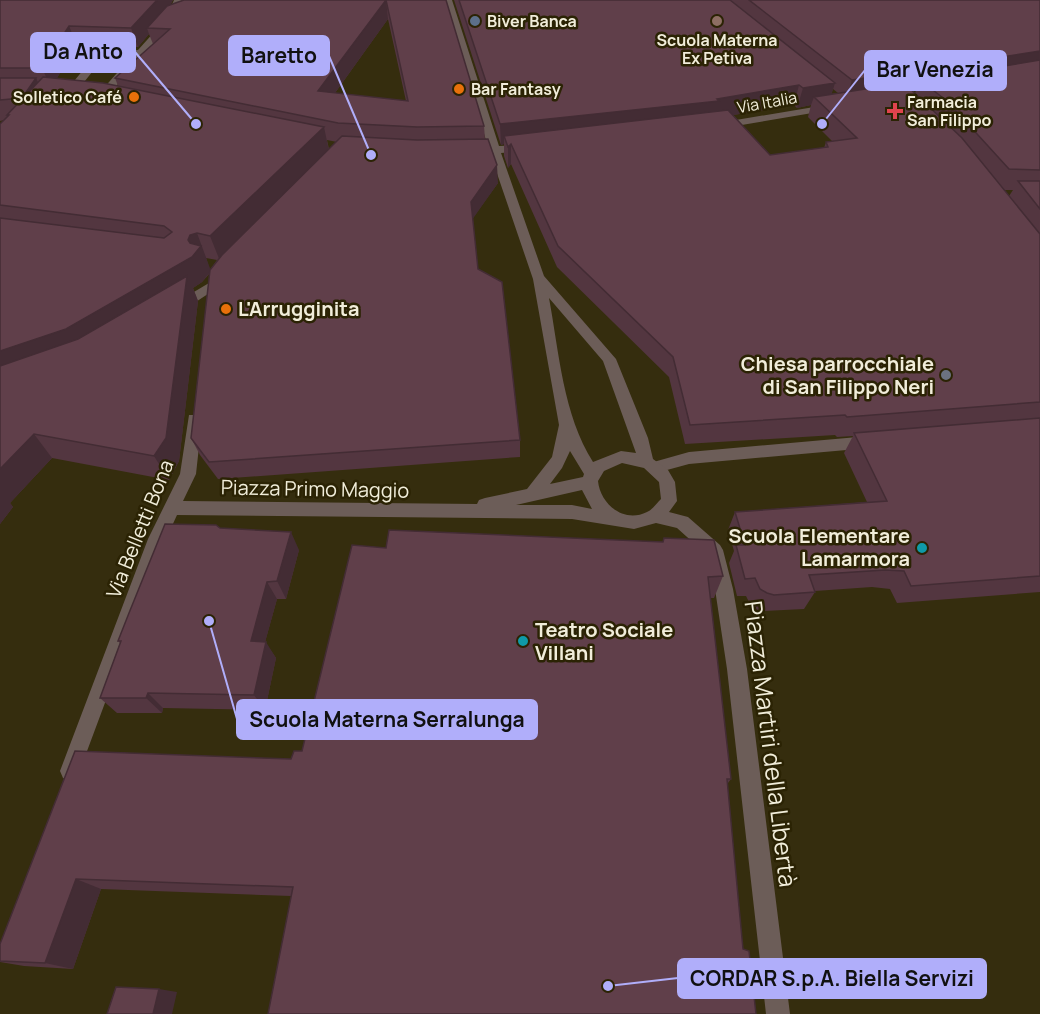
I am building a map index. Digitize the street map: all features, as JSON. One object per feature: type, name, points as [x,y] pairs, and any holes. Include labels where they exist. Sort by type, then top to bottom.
[{"type":"street","points":[[79,96],[141,53],[169,21],[178,0]]},
{"type":"street","points":[[448,0],[495,151],[539,279],[565,421],[590,478],[589,492],[593,501],[609,516],[621,521]]},
{"type":"street","points":[[169,21],[179,16]]},
{"type":"street","points":[[79,96],[101,54],[141,53]]},
{"type":"street","points":[[79,96],[116,102]]},
{"type":"street","name":"Via Italia","points":[[702,128],[837,101]]},
{"type":"street","points":[[462,151],[495,151],[541,146]]},
{"type":"street","points":[[539,279],[609,359],[651,464],[669,482],[669,501],[656,516]]},
{"type":"street","points":[[160,318],[214,281],[206,311]]},
{"type":"street","name":"Via Belletti Bona","points":[[62,792],[157,539],[188,474],[196,404]]},
{"type":"street","points":[[533,493],[558,465],[565,446],[565,421]]},
{"type":"street","name":"Piazza Primo Maggio","points":[[458,512],[590,478],[599,465],[621,457],[651,464],[689,458],[888,441]]},
{"type":"street","name":"Piazza Primo Maggio","points":[[172,508],[572,512],[634,522],[656,516]]},
{"type":"street","name":"Piazza Martiri della Libertà","points":[[656,516],[682,522],[714,550],[719,570],[737,669],[778,1014]]},
{"type":"building","points":[[0,0],[157,0],[131,28],[69,26],[42,68],[0,68]]},
{"type":"building","points":[[184,0],[386,0],[446,0],[484,126],[417,127],[338,123],[115,78],[170,29],[147,28],[167,6]],"holes":[[[386,0],[408,101],[318,91]]]},
{"type":"building","points":[[459,0],[730,0],[835,83],[803,88],[799,85],[717,99],[719,101],[500,124]]},
{"type":"building","points":[[749,0],[1040,0],[1040,51],[852,80]]},
{"type":"building","points":[[1040,60],[1040,170],[1009,169],[947,101],[920,80]]},
{"type":"building","points":[[43,77],[103,83],[324,127],[210,236],[197,233],[190,235],[188,240],[190,243],[201,246],[192,257],[66,329],[0,351],[0,218],[164,238],[172,232],[164,226],[0,205],[0,124]]},
{"type":"building","points":[[0,78],[36,78],[22,98],[0,100]]},
{"type":"building","points":[[904,83],[962,138],[1040,234],[1040,402],[847,417],[845,415],[690,425],[673,357],[558,246],[511,144],[508,147],[504,136],[728,110],[770,155],[828,147],[826,142],[857,138],[814,97]]},
{"type":"building","points":[[342,136],[417,140],[488,139],[497,165],[471,202],[478,269],[502,282],[520,440],[209,462],[191,438],[210,270],[222,255]]},
{"type":"building","points":[[1018,181],[1040,181],[1040,209]]},
{"type":"building","points":[[187,276],[166,438],[154,456],[34,434],[0,469],[0,366],[78,339]]},
{"type":"building","points":[[1040,418],[1040,576],[911,586],[904,571],[809,575],[815,592],[774,595],[760,589],[755,578],[745,579],[736,545],[745,545],[735,512],[887,501],[854,433]]},
{"type":"building","points":[[165,524],[216,525],[220,528],[291,532],[277,581],[267,582],[251,641],[266,642],[254,695],[148,693],[146,698],[100,698],[121,641],[118,641]]},
{"type":"building","points":[[389,530],[663,542],[664,538],[714,540],[723,576],[708,577],[731,779],[727,779],[743,949],[749,951],[756,1014],[268,1014],[293,887],[76,879],[45,963],[0,961],[0,944],[75,751],[291,759],[294,751],[302,751],[352,545],[386,548]]},
{"type":"building","points":[[116,987],[159,989],[153,1014],[107,1014]]},
{"type":"place","name":"Biver Banca","points":[[475,21]]},
{"type":"place","name":"Scuola Materna Ex Petiva","points":[[717,21]]},
{"type":"place","name":"Bar Fantasy","points":[[459,89]]},
{"type":"place","name":"Solletico Café","points":[[134,97]]},
{"type":"place","name":"Farmacia San Filippo","points":[[895,111]]},
{"type":"place","name":"Da Anto","points":[[196,124]]},
{"type":"place","name":"Bar Venezia","points":[[822,124]]},
{"type":"place","name":"Baretto","points":[[371,155]]},
{"type":"place","name":"L'Arrugginita","points":[[226,309]]},
{"type":"place","name":"Chiesa parrocchiale di San Filippo Neri","points":[[946,375]]},
{"type":"place","name":"Scuola Elementare Lamarmora","points":[[922,548]]},
{"type":"place","name":"Scuola Materna Serralunga","points":[[209,621]]},
{"type":"place","name":"Teatro Sociale Villani","points":[[523,641]]},
{"type":"place","name":"CORDAR S.p.A. Biella Servizi","points":[[608,986]]}]
